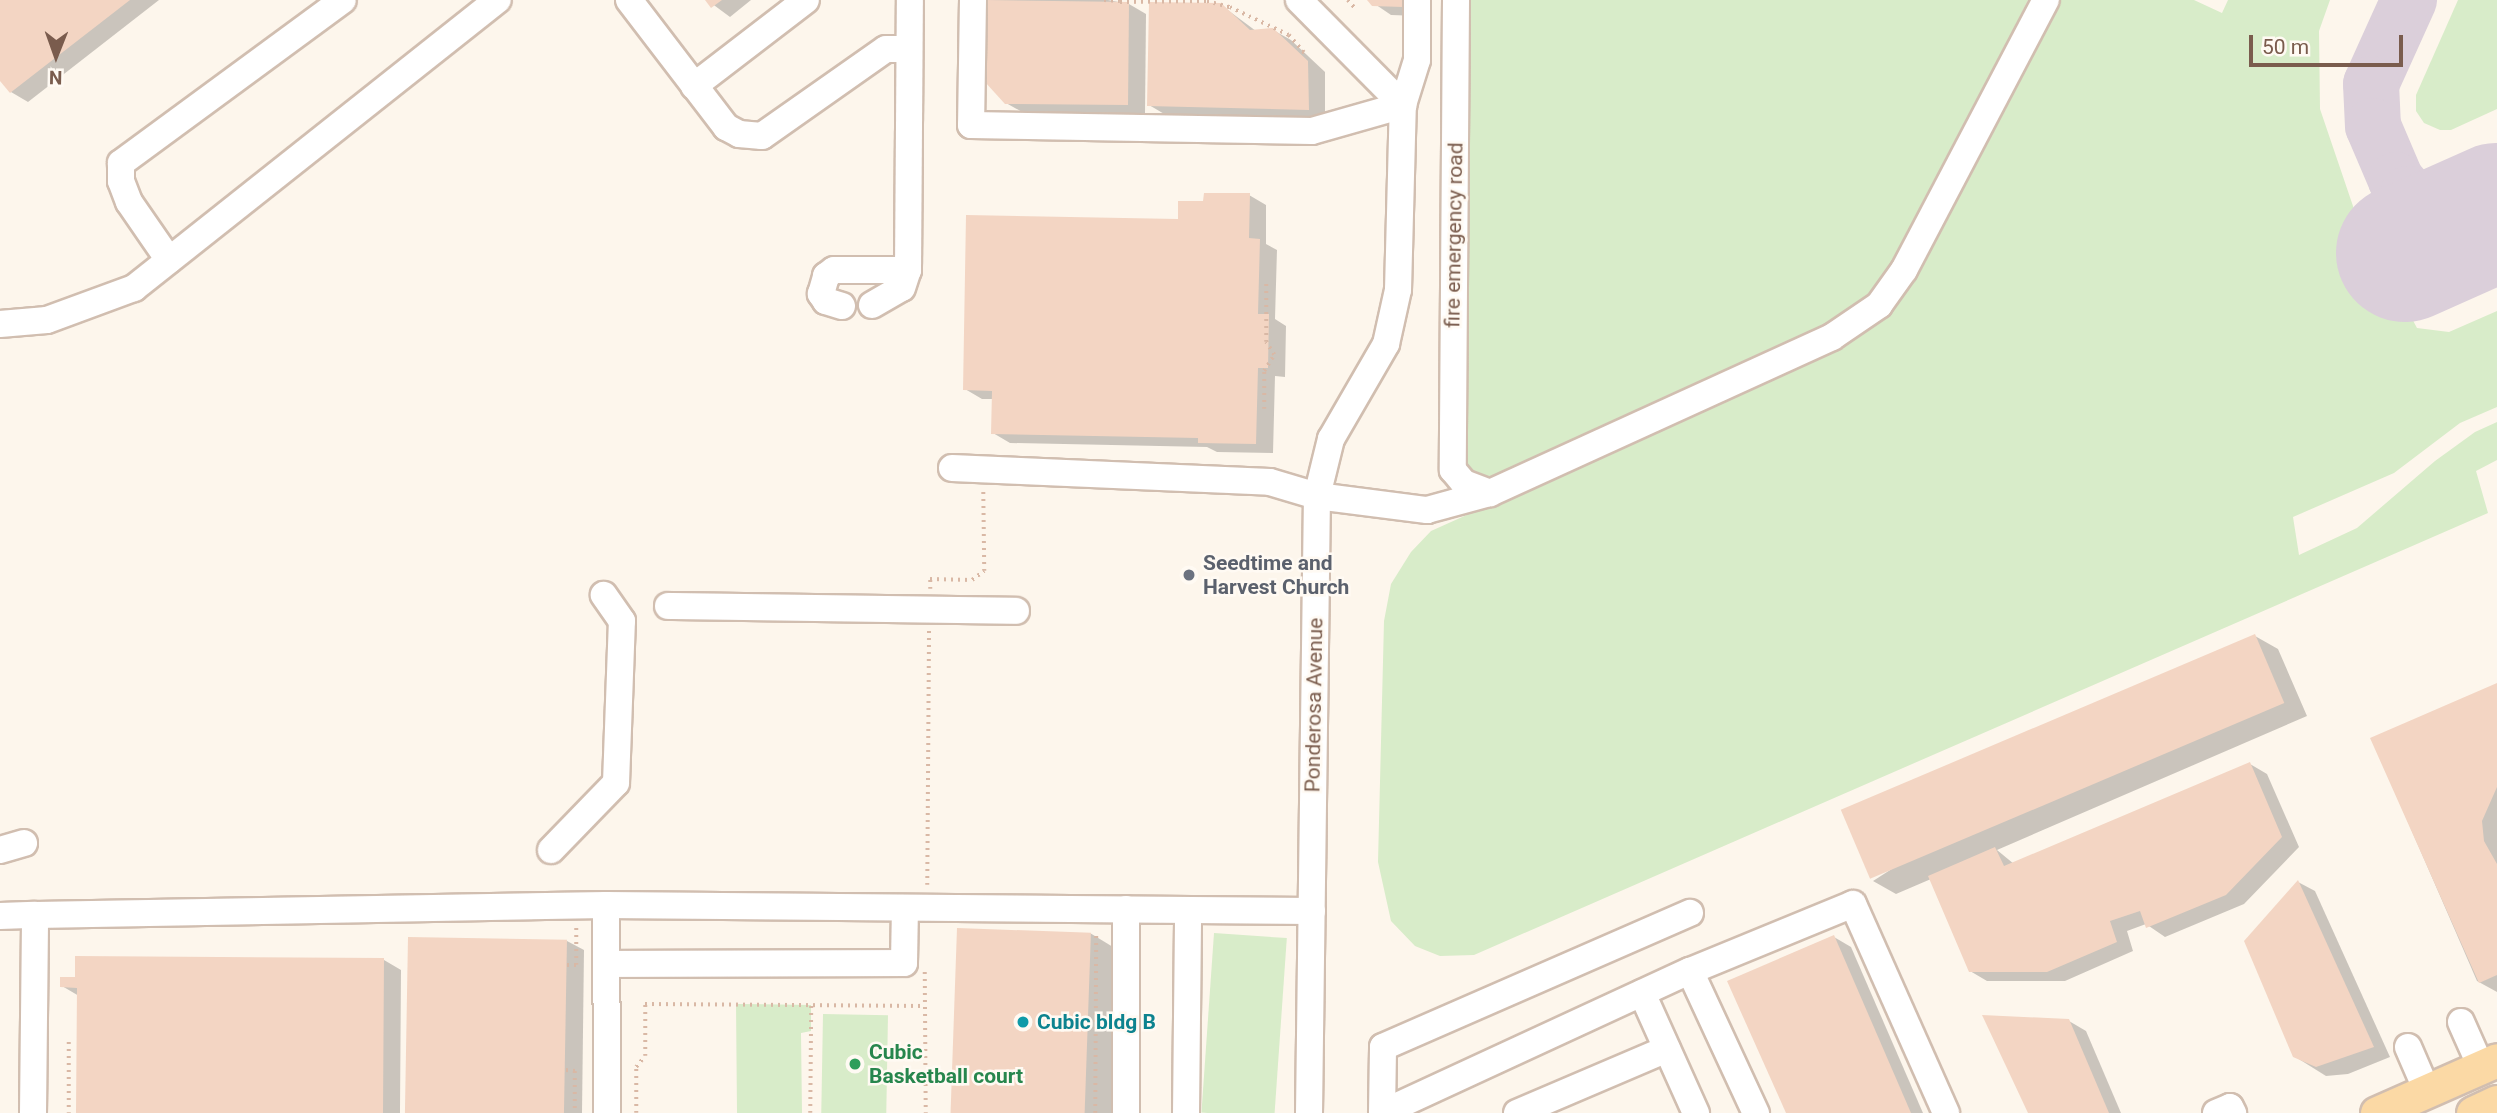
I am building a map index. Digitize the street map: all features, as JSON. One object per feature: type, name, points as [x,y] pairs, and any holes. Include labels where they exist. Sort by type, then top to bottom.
[{"type":"main road","points":[[2377,1113],[2489,1064]]},
{"type":"main road","points":[[2473,1113],[2497,1102]]},
{"type":"street","points":[[169,260],[130,202],[121,181],[121,163],[343,0]]},
{"type":"street","points":[[0,324],[47,320],[134,288],[498,0]]},
{"type":"street","points":[[629,0],[726,127],[739,134],[762,136],[886,49],[909,48]]},
{"type":"street","points":[[694,86],[806,0]]},
{"type":"street","points":[[872,305],[902,288],[908,270],[910,0]]},
{"type":"street","points":[[973,0],[971,125],[1312,131],[1403,105],[1299,0]]},
{"type":"street","name":"Ponderosa Avenue","points":[[1309,1113],[1317,496],[1331,439],[1386,344],[1398,290],[1403,105],[1417,60],[1417,0]]},
{"type":"street","name":"fire emergency road","points":[[1427,510],[1439,499],[1453,470],[1456,0]]},
{"type":"street","points":[[952,468],[1270,482],[1317,496],[1427,510],[1490,493],[1832,337],[1879,305],[1904,270],[2046,0]]},
{"type":"street","points":[[842,306],[825,302],[821,294],[826,276],[834,270],[908,270]]},
{"type":"street","points":[[1453,470],[1464,482],[1490,493]]},
{"type":"street","points":[[551,850],[616,783],[622,621],[604,594]]},
{"type":"street","points":[[668,606],[1016,611]]},
{"type":"street","points":[[0,916],[916,901],[1126,909],[1311,911]]},
{"type":"street","points":[[606,964],[904,963],[916,901]]},
{"type":"street","points":[[1690,913],[1383,1047],[1382,1113],[1690,971],[1853,904],[1946,1113]]},
{"type":"street","points":[[606,905],[607,1113]]},
{"type":"street","points":[[1126,909],[1126,1113]]},
{"type":"street","points":[[1186,1113],[1188,910]]},
{"type":"street","points":[[33,1113],[35,915]]},
{"type":"street","points":[[1690,971],[1756,1113]]},
{"type":"street","points":[[1642,993],[1696,1113]]},
{"type":"street","points":[[2461,1022],[2489,1064]]},
{"type":"street","points":[[2408,1047],[2427,1091]]},
{"type":"street","points":[[1517,1113],[1667,1049]]},
{"type":"street","points":[[2216,1113],[2230,1107],[2233,1113]]},
{"type":"path","points":[[1104,0],[1208,1],[1230,7],[1289,35],[1304,52],[1300,53]]},
{"type":"path","points":[[1348,0],[1355,8]]},
{"type":"path","points":[[1264,409],[1264,371],[1274,355],[1266,342],[1266,283]]},
{"type":"path","points":[[930,596],[930,579],[972,580],[984,571],[983,485]]},
{"type":"path","points":[[916,901],[929,625]]},
{"type":"path","points":[[567,965],[576,965],[576,906]]},
{"type":"path","points":[[1095,1113],[1096,927]]},
{"type":"path","points":[[925,959],[926,1113]]},
{"type":"path","points":[[636,1113],[636,1067],[645,1056],[645,1004],[925,1006]]},
{"type":"path","points":[[810,1113],[811,1005]]},
{"type":"path","points":[[69,1042],[69,1113]]},
{"type":"path","points":[[566,1070],[575,1071],[575,1113]]},
{"type":"green space","points":[[1463,0],[2028,0],[1893,277],[1856,312],[1492,480],[1475,480],[1459,460]]},
{"type":"green space","points":[[2056,0],[2194,0],[2222,13],[2228,0],[2330,0],[2319,31],[2320,109],[2354,209],[2417,328],[2449,332],[2497,311],[2497,407],[2460,423],[2394,473],[2293,517],[2299,555],[2357,528],[2435,461],[2475,432],[2497,422],[2497,460],[2476,471],[2488,513],[1474,955],[1440,956],[1415,946],[1391,921],[1378,862],[1384,621],[1391,584],[1411,552],[1431,531],[1745,390],[1895,299],[1926,260]]},
{"type":"green space","points":[[2458,0],[2497,0],[2497,109],[2451,130],[2440,130],[2424,123],[2416,111],[2416,95]]},
{"type":"green space","points":[[1214,933],[1287,938],[1275,1113],[1201,1113]]},
{"type":"green space","points":[[736,1004],[811,1005],[811,1031],[801,1033],[802,1113],[737,1113]]},
{"type":"green space","name":"Cubic Basketball court","points":[[823,1014],[888,1015],[886,1113],[821,1113]]},
{"type":"building","points":[[0,0],[130,0],[10,93],[0,81]]},
{"type":"building","points":[[705,0],[722,0],[711,8]]},
{"type":"building","points":[[987,0],[1129,2],[1128,105],[1005,104],[985,82]]},
{"type":"building","points":[[1367,0],[1403,0],[1403,7],[1372,6]]},
{"type":"building","points":[[1149,2],[1221,3],[1250,30],[1273,28],[1308,61],[1309,110],[1147,106]]},
{"type":"building","points":[[1204,193],[1250,193],[1249,238],[1260,239],[1258,314],[1269,314],[1268,368],[1258,368],[1256,444],[1198,443],[1198,438],[991,434],[992,391],[963,390],[966,215],[1178,219],[1178,201],[1203,201]]},
{"type":"building","points":[[2255,634],[2284,703],[1870,879],[1841,810]]},
{"type":"building","points":[[2497,683],[2497,787],[2482,821],[2484,841],[2497,864],[2497,975],[2479,983],[2370,738]]},
{"type":"building","points":[[2250,762],[2282,837],[2226,895],[2146,928],[2140,911],[2110,921],[2117,942],[2047,972],[1969,972],[1928,876],[1995,847],[2004,866]]},
{"type":"building","points":[[2298,880],[2374,1047],[2316,1067],[2293,1057],[2244,941]]},
{"type":"building","name":"Cubic bldg B","points":[[957,928],[1091,933],[1085,1113],[951,1113]]},
{"type":"building","points":[[1834,935],[1911,1113],[1786,1113],[1727,981]]},
{"type":"building","points":[[408,937],[567,940],[564,1113],[405,1113]]},
{"type":"building","points":[[75,956],[384,958],[383,1113],[76,1113],[77,988],[60,987],[60,977],[75,977]]},
{"type":"building","points":[[1982,1015],[2069,1019],[2109,1113],[2028,1113]]},
{"type":"taxiway","points":[[2409,0],[2371,84],[2373,126],[2396,180],[2408,194],[2445,213],[2491,215]]},
{"type":"runway","points":[[2405,253],[2497,212]]},
{"type":"place","name":"Seedtime and Harvest Church","points":[[1189,575]]},
{"type":"place","name":"Cubic bldg B","points":[[1023,1022]]},
{"type":"place","name":"Cubic Basketball court","points":[[855,1064]]}]
